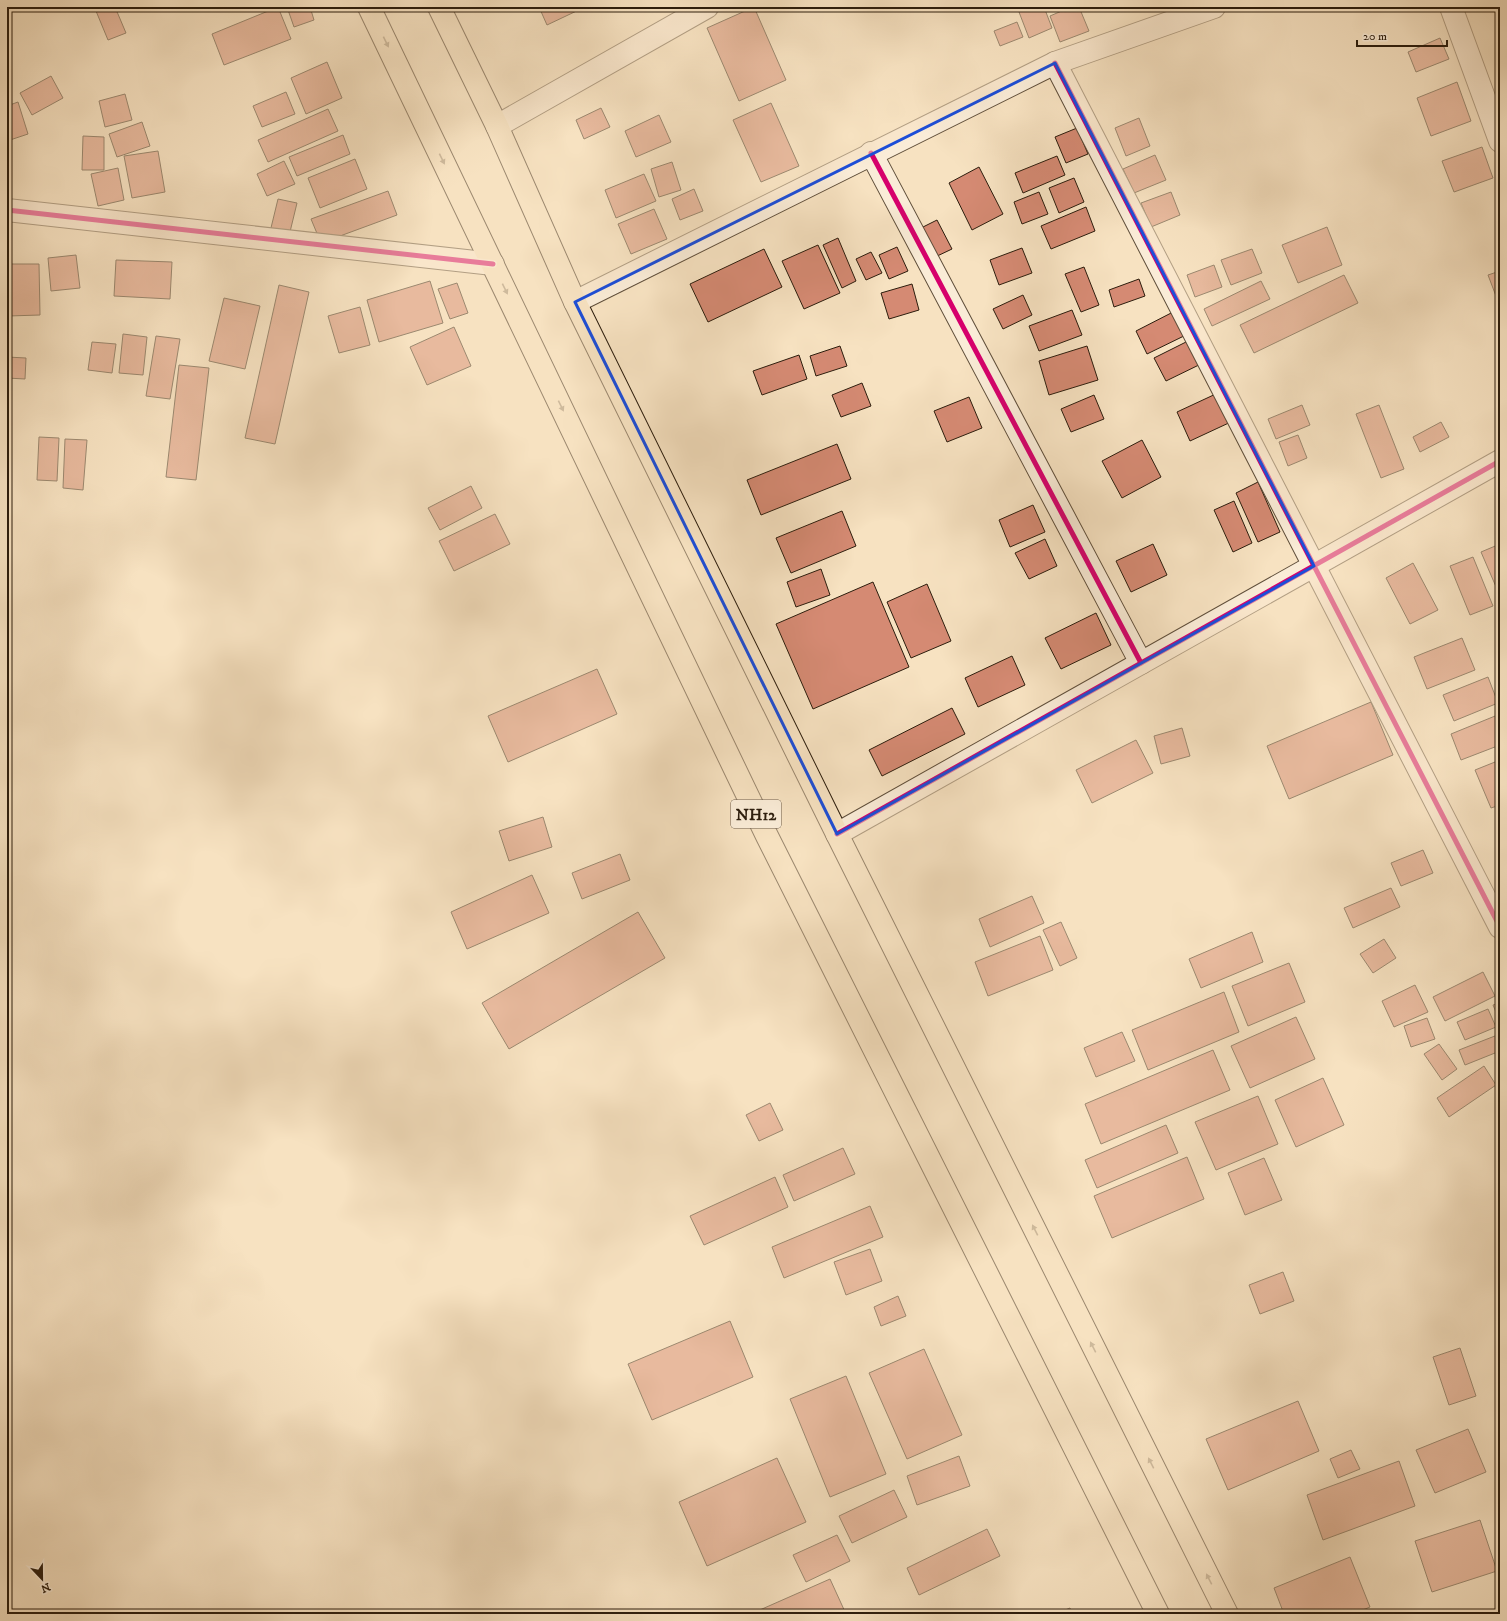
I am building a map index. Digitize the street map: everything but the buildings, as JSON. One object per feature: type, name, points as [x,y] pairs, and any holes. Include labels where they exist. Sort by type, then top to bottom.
[{"type":"highway","name":"NH12","points":[[369,7],[767,836],[1158,1614]]},
{"type":"highway","points":[[439,7],[497,126],[575,302],[836,834],[1227,1614]]},
{"type":"street","points":[[497,126],[707,7]]},
{"type":"street","points":[[575,302],[871,153],[1055,63],[1214,7]]},
{"type":"street","points":[[1451,7],[1500,141]]},
{"type":"street","points":[[1055,63],[1500,927]]},
{"type":"street","points":[[871,153],[1141,663]]},
{"type":"street","points":[[7,210],[493,264]]},
{"type":"street","points":[[836,834],[1500,461]]},
{"type":"highlighted area","points":[[1055,63],[1314,566],[837,834],[575,302]]},
{"type":"cycle path","points":[[1055,63],[1500,927]]},
{"type":"cycle path","points":[[871,153],[1141,663]]},
{"type":"cycle path","points":[[7,210],[493,264]]},
{"type":"cycle path","points":[[837,834],[1500,461]]}]
